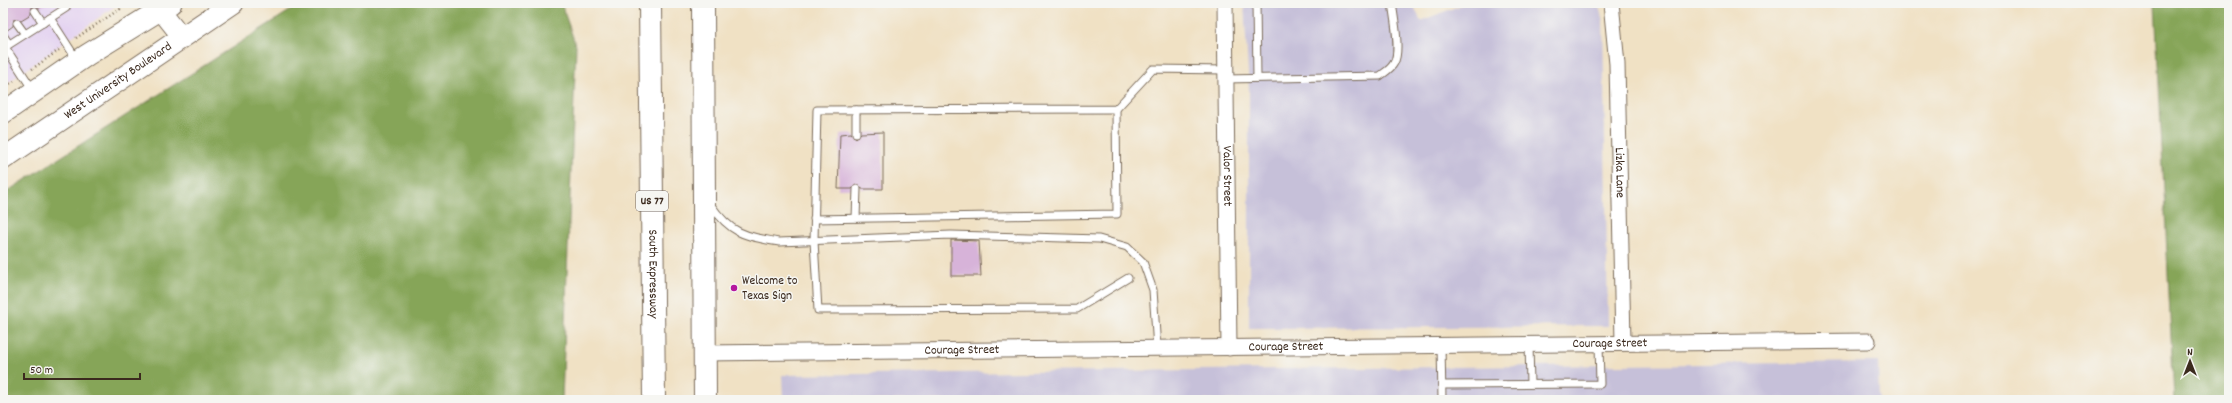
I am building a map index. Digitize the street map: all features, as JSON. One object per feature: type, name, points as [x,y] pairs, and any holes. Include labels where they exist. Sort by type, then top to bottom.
[{"type":"highway","points":[[703,3],[705,400]]},
{"type":"highway","name":"South Expressway","points":[[649,9],[654,400]]},
{"type":"main road","name":"West University Boulevard","points":[[3,159],[182,36],[233,3]]},
{"type":"main road","points":[[3,113],[162,5]]},
{"type":"street","name":"Valor Street","points":[[1225,3],[1229,348]]},
{"type":"street","name":"Lizka Lane","points":[[1611,3],[1617,64],[1623,342]]},
{"type":"street","points":[[162,5],[182,36]]},
{"type":"street","name":"Courage Street","points":[[705,353],[1157,349],[1623,342],[1868,341]]},
{"type":"lane","points":[[1256,3],[1256,78]]},
{"type":"lane","points":[[814,219],[1117,214],[1116,109],[1153,69],[1226,74],[1256,78],[1380,76],[1395,62],[1397,53],[1392,3]]},
{"type":"lane","points":[[34,91],[5,47],[43,23],[66,5]]},
{"type":"lane","points":[[35,11],[43,23]]},
{"type":"lane","points":[[50,18],[78,61]]},
{"type":"lane","points":[[17,23],[25,34]]},
{"type":"lane","points":[[3,35],[10,44]]},
{"type":"lane","points":[[1116,109],[817,110],[814,241],[818,310],[1077,309],[1128,278]]},
{"type":"lane","points":[[856,110],[856,133]]},
{"type":"lane","points":[[856,218],[857,189]]},
{"type":"lane","points":[[704,196],[718,217],[730,229],[753,238],[779,242],[979,235],[1099,239],[1127,247],[1143,262],[1153,290],[1157,349]]},
{"type":"lane","points":[[1442,385],[1600,384],[1599,343]]},
{"type":"lane","points":[[1529,344],[1530,384]]},
{"type":"lane","points":[[1441,345],[1442,400]]},
{"type":"path","points":[[117,3],[120,9]]},
{"type":"shaded area","points":[[3,3],[114,3],[115,6],[3,86]]},
{"type":"shaded area","points":[[1244,3],[1412,3],[1421,21],[1466,3],[1598,3],[1603,21],[1608,326],[1249,328],[1249,90]]},
{"type":"shaded area","points":[[1878,362],[1879,400],[783,400],[782,375]]},
{"type":"green space","points":[[302,3],[561,3],[576,46],[562,400],[3,400],[3,194]]},
{"type":"green space","points":[[2155,3],[2229,3],[2229,400],[2174,400]]},
{"type":"building","points":[[3,3],[47,3],[39,8],[32,7],[31,14],[21,20],[14,19],[13,26],[6,31],[3,30]]},
{"type":"building","points":[[883,132],[883,189],[862,189],[857,184],[852,189],[838,189],[840,134],[851,133],[856,138],[861,133]]},
{"type":"building","points":[[951,240],[979,241],[981,276],[951,276]]},
{"type":"place","name":"Welcome to Texas Sign","points":[[734,288]]}]
